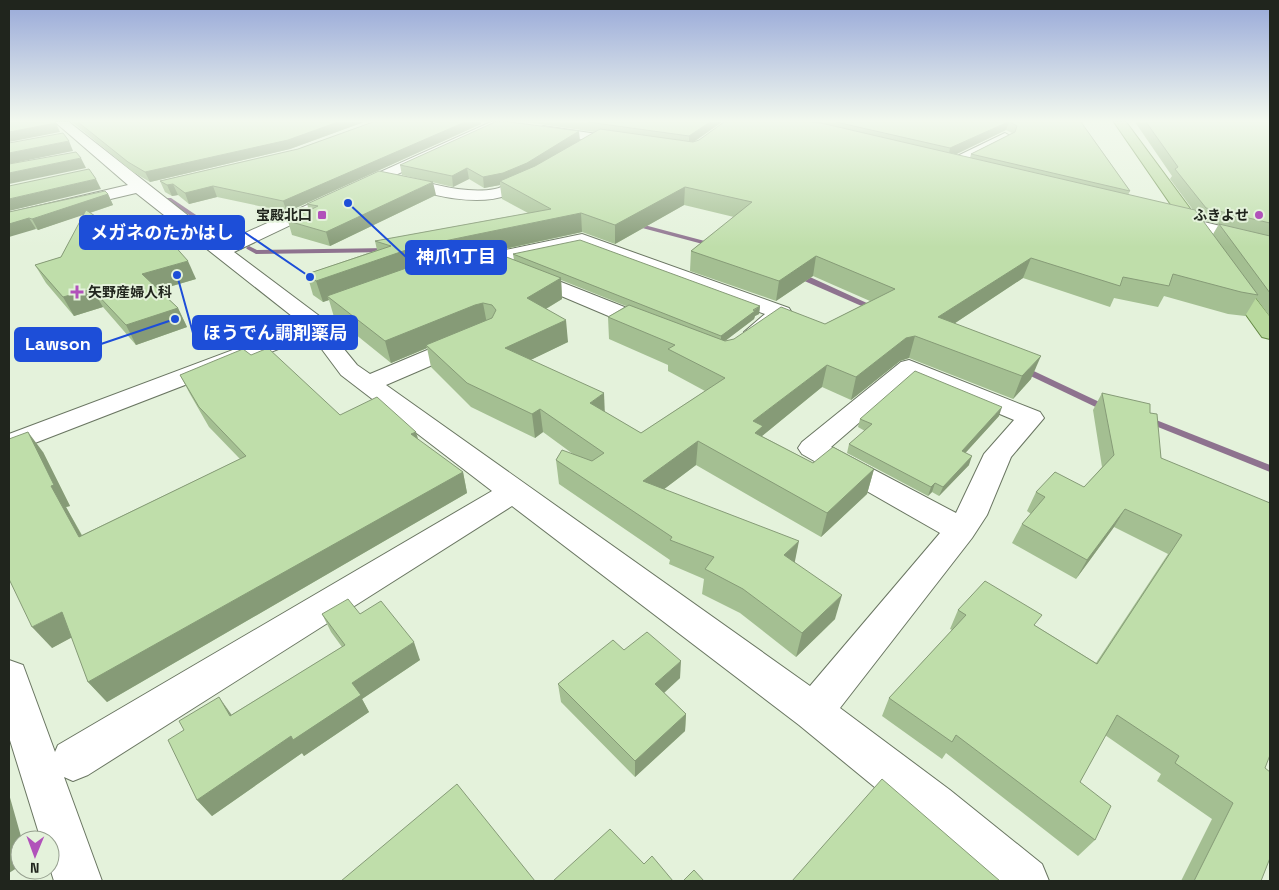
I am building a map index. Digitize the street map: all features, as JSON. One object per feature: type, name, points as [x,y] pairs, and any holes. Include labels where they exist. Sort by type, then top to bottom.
[{"type":"main road","points":[[1150,164],[1270,332]]},
{"type":"street","points":[[113,164],[142,189],[221,250],[317,318],[329,346],[350,370],[813,712],[934,806],[1025,881]]},
{"type":"street","points":[[221,250],[414,164]]},
{"type":"street","points":[[944,164],[969,170]]},
{"type":"street","points":[[383,178],[473,194],[491,194],[508,189],[549,166]]},
{"type":"street","points":[[100,172],[119,168]]},
{"type":"street","points":[[9,218],[162,186]]},
{"type":"street","points":[[1157,216],[1270,243]]},
{"type":"street","points":[[444,269],[582,239],[781,313],[737,344]]},
{"type":"street","points":[[489,260],[669,333]]},
{"type":"street","points":[[9,444],[317,318]]},
{"type":"street","points":[[369,383],[487,333]]},
{"type":"street","points":[[813,712],[960,530],[972,515],[998,454],[1031,418],[909,367],[812,448],[960,530]]},
{"type":"street","points":[[73,760],[513,492]]},
{"type":"street","points":[[9,677],[78,881]]},
{"type":"building","points":[[9,164],[12,164],[54,164],[9,173]]},
{"type":"building","points":[[131,164],[183,164],[145,172]]},
{"type":"building","points":[[235,164],[369,164],[283,201],[213,186],[185,193],[173,184],[167,185],[160,181]]},
{"type":"building","points":[[526,164],[503,173],[483,177],[467,168],[452,176],[400,165]]},
{"type":"building","points":[[539,164],[995,164],[1195,210],[1258,295],[1173,274],[1169,286],[1123,277],[1120,286],[1031,258],[938,317],[1041,356],[1022,376],[915,336],[906,338],[856,377],[827,365],[753,421],[763,426],[755,433],[813,463],[833,447],[874,469],[827,513],[698,441],[643,481],[799,541],[784,555],[842,595],[802,633],[743,589],[705,569],[714,557],[670,540],[672,537],[556,460],[562,450],[592,461],[604,453],[540,409],[532,414],[467,383],[426,345],[492,318],[496,310],[492,305],[483,303],[475,305],[385,341],[327,296],[429,260],[483,248],[561,278],[527,298],[566,320],[505,348],[604,393],[590,403],[641,433],[725,378],[668,349],[675,345],[608,317],[629,305],[725,341],[734,339],[781,307],[825,324],[895,289],[816,256],[779,281],[691,251],[752,202],[685,187],[615,225],[581,213],[415,247],[316,281],[307,274],[391,246],[375,241],[551,209],[500,181]]},
{"type":"building","points":[[1012,164],[1110,164],[1130,191]]},
{"type":"building","points":[[1176,164],[1270,164],[1270,223],[1206,208],[1175,169],[1178,167]]},
{"type":"building","points":[[89,169],[96,179],[9,199],[9,186]]},
{"type":"building","points":[[379,171],[433,182],[326,232],[288,221],[318,206],[307,204]]},
{"type":"building","points":[[105,191],[108,194],[32,219],[29,218],[9,224],[9,212]]},
{"type":"building","points":[[86,210],[136,243],[165,235],[188,261],[142,274],[178,308],[126,325],[92,289],[63,297],[35,265],[61,257]]},
{"type":"building","points":[[1219,224],[1270,236],[1270,293]]},
{"type":"building","points":[[580,240],[760,306],[721,336],[513,254]]},
{"type":"building","points":[[268,348],[340,415],[377,397],[416,432],[411,434],[463,472],[88,682],[62,612],[32,627],[9,579],[9,439],[28,432],[54,485],[51,486],[79,537],[246,456],[199,407],[180,375],[243,349],[251,355]]},
{"type":"building","points":[[915,371],[1002,407],[962,451],[972,456],[943,487],[935,483],[931,487],[849,444],[872,424],[860,419]]},
{"type":"building","points":[[1102,393],[1150,404],[1150,413],[1157,414],[1161,458],[1270,503],[1270,755],[1265,768],[1270,772],[1270,858],[1261,881],[1194,881],[1233,803],[1175,763],[1179,756],[1117,715],[1080,782],[1111,806],[1095,840],[956,735],[952,742],[889,698],[966,615],[958,610],[985,581],[1042,615],[1034,625],[1097,664],[1182,535],[1125,509],[1087,560],[1022,524],[1045,497],[1036,492],[1055,472],[1084,487],[1114,455]]},
{"type":"building","points":[[348,599],[360,614],[381,601],[414,642],[352,683],[361,695],[293,740],[291,736],[197,800],[168,740],[184,730],[179,721],[219,697],[230,716],[345,645],[322,614]]},
{"type":"building","points":[[647,632],[681,661],[655,684],[686,714],[635,761],[558,684],[613,640],[624,650]]},
{"type":"building","points":[[882,779],[1000,881],[792,881]]},
{"type":"building","points":[[457,784],[535,881],[341,881]]},
{"type":"building","points":[[610,829],[644,864],[652,856],[673,881],[553,881]]},
{"type":"building","points":[[694,870],[704,881],[683,881]]},
{"type":"waterway","points":[[169,199],[227,238]]},
{"type":"waterway","points":[[633,224],[714,245]]},
{"type":"waterway","points":[[249,248],[256,252],[390,250]]},
{"type":"waterway","points":[[796,274],[876,309]]},
{"type":"waterway","points":[[1021,368],[1107,409]]},
{"type":"waterway","points":[[1146,419],[1270,469]]},
{"type":"place","name":"神爪1丁目","points":[[348,203]]},
{"type":"place","name":"宝殿北口","points":[[322,215]]},
{"type":"place","name":"ふきよせ","points":[[1259,215]]},
{"type":"place","name":"ほうでん調剤薬局","points":[[177,275]]},
{"type":"place","name":"メガネのたかはし","points":[[310,277]]},
{"type":"place","name":"矢野産婦人科","points":[[77,292]]},
{"type":"place","name":"Lawson","points":[[175,319]]}]
